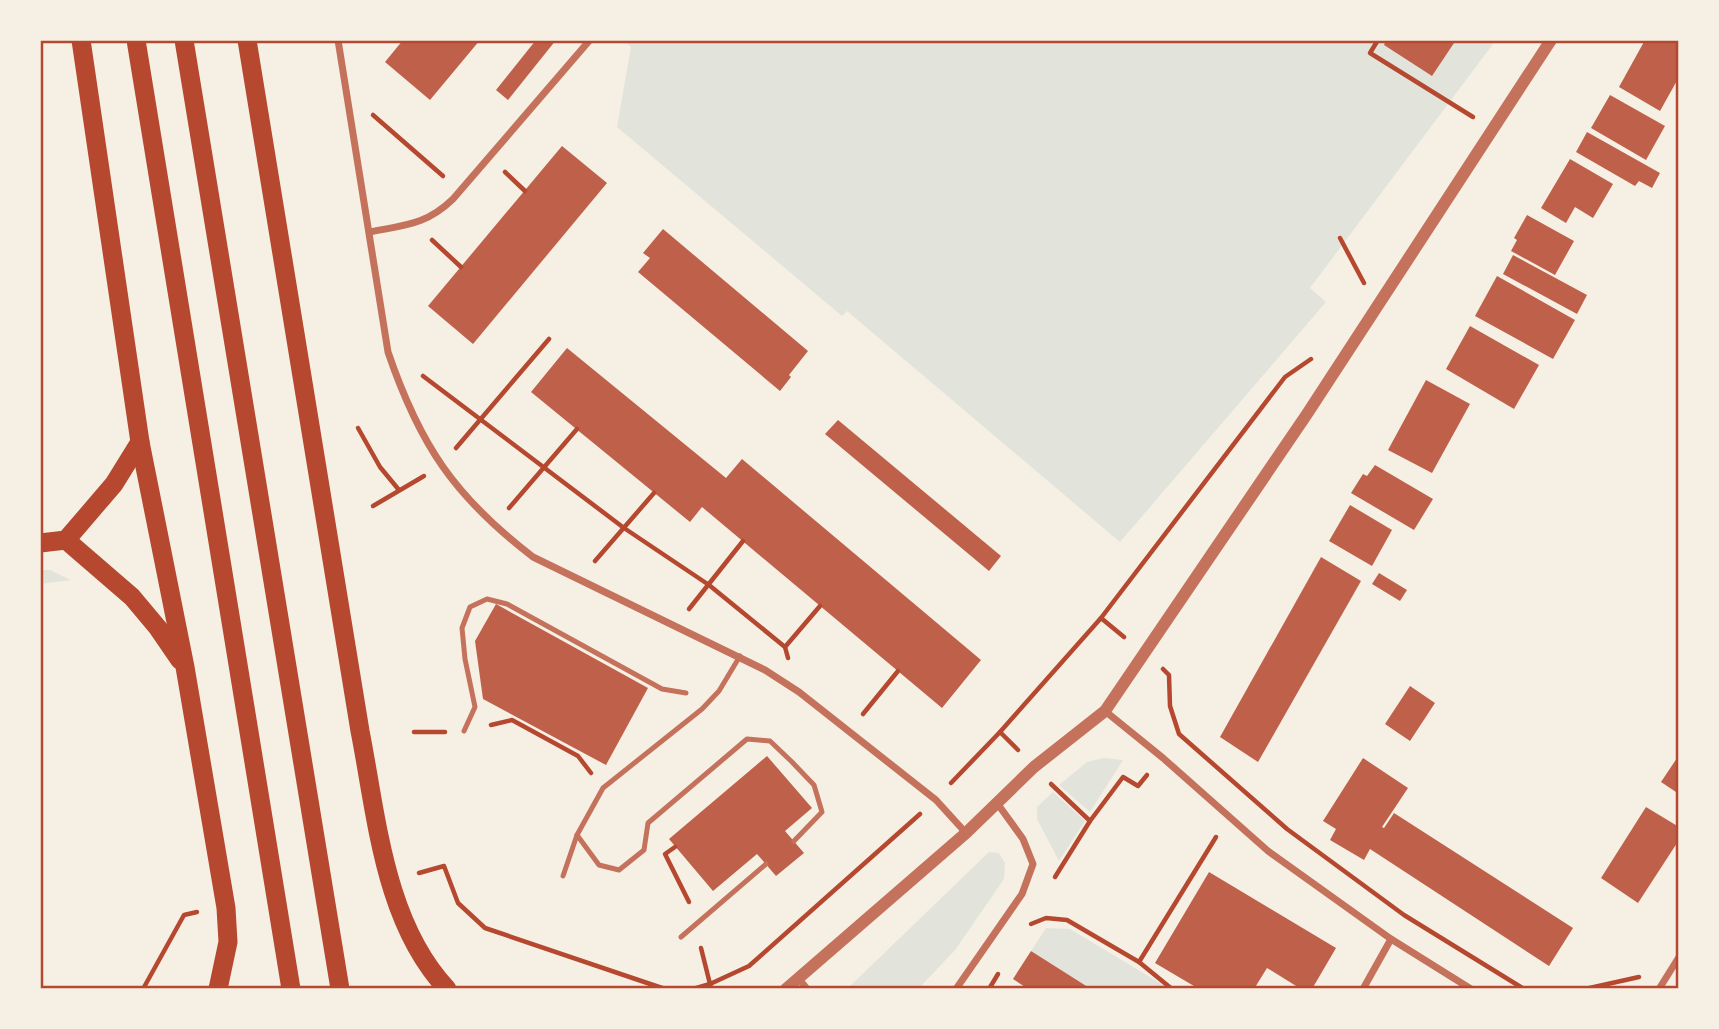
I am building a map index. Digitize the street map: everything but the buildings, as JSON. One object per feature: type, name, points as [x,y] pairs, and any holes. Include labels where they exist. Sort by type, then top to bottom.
[{"type":"highway","points":[[81,40],[141,442],[185,667],[226,908],[228,942],[218,989]]},
{"type":"highway","points":[[136,40],[290,989]]},
{"type":"highway","points":[[184,40],[340,989]]},
{"type":"highway","points":[[247,40],[342,622],[382,844],[390,879],[405,923],[423,958],[447,989]]},
{"type":"highway","points":[[40,543],[66,540],[114,484],[141,442]]},
{"type":"highway","points":[[66,540],[132,597],[185,667]]},
{"type":"street","points":[[338,40],[387,342],[399,385],[441,467],[493,526],[533,557],[578,581],[740,656],[794,689],[936,800],[966,833]]},
{"type":"street","points":[[786,989],[803,984],[1034,766],[1105,711],[1307,414],[1551,40]]},
{"type":"street","points":[[369,232],[418,223],[438,214],[589,41]]},
{"type":"street","points":[[1105,711],[1268,851],[1391,939],[1471,989]]},
{"type":"street","points":[[956,989],[1022,894],[1033,864],[1023,839],[997,803]]},
{"type":"street","points":[[1363,989],[1391,939]]},
{"type":"street","points":[[1659,989],[1679,957]]},
{"type":"lane","points":[[464,732],[475,707],[462,628],[470,607],[487,598],[507,604],[662,689],[686,693]]},
{"type":"lane","points":[[564,876],[577,835],[603,788],[702,709],[719,691],[740,656]]},
{"type":"lane","points":[[577,835],[599,865],[619,870],[644,850],[648,823],[747,739],[770,741],[814,785],[822,812],[794,841]]},
{"type":"lane","points":[[681,937],[766,864]]},
{"type":"path","points":[[1378,40],[1370,53],[1493,130]]},
{"type":"path","points":[[346,91],[460,191]]},
{"type":"path","points":[[418,223],[436,245],[461,267]]},
{"type":"path","points":[[1340,238],[1368,292]]},
{"type":"path","points":[[373,506],[441,467],[549,339]]},
{"type":"path","points":[[387,342],[426,379],[624,528],[709,585],[785,647],[794,689]]},
{"type":"path","points":[[1000,732],[1101,618],[1285,377],[1316,355]]},
{"type":"path","points":[[358,428],[380,467],[399,490]]},
{"type":"path","points":[[493,526],[577,429]]},
{"type":"path","points":[[578,581],[654,493]]},
{"type":"path","points":[[675,626],[743,541]]},
{"type":"path","points":[[785,647],[820,606]]},
{"type":"path","points":[[1101,618],[1169,675],[1170,706],[1179,734],[1287,829],[1404,915],[1524,989]]},
{"type":"path","points":[[848,731],[898,671]]},
{"type":"path","points":[[414,732],[464,732],[512,720],[578,757],[603,788]]},
{"type":"path","points":[[1139,962],[1229,816]]},
{"type":"path","points":[[1052,882],[1090,821]]},
{"type":"path","points":[[645,846],[665,854]]},
{"type":"path","points":[[435,869],[444,866],[458,902],[485,928],[666,989]]},
{"type":"path","points":[[143,989],[184,915],[195,912]]},
{"type":"path","points":[[1033,914],[1027,925],[1046,918],[1067,920],[1139,962],[1172,989]]},
{"type":"path","points":[[989,989],[1002,968]]},
{"type":"path","points":[[1585,989],[1671,970]]},
{"type":"path","points":[[693,989],[709,984],[711,989]]},
{"type":"shaded area","points":[[623,40],[1496,40],[1310,288],[1326,302],[1120,542],[847,311],[842,316],[617,127],[631,47]]},
{"type":"shaded area","points":[[40,570],[50,570],[71,580],[40,584]]},
{"type":"shaded area","points":[[1104,758],[1123,760],[1090,812],[1059,785],[1087,762]]},
{"type":"shaded area","points":[[1053,792],[1085,821],[1059,861],[1037,819],[1037,807]]},
{"type":"shaded area","points":[[989,852],[999,853],[1005,863],[1004,879],[955,950],[921,986],[916,989],[847,989]]},
{"type":"shaded area","points":[[1046,928],[1070,929],[1170,989],[1091,989],[1031,951]]}]
